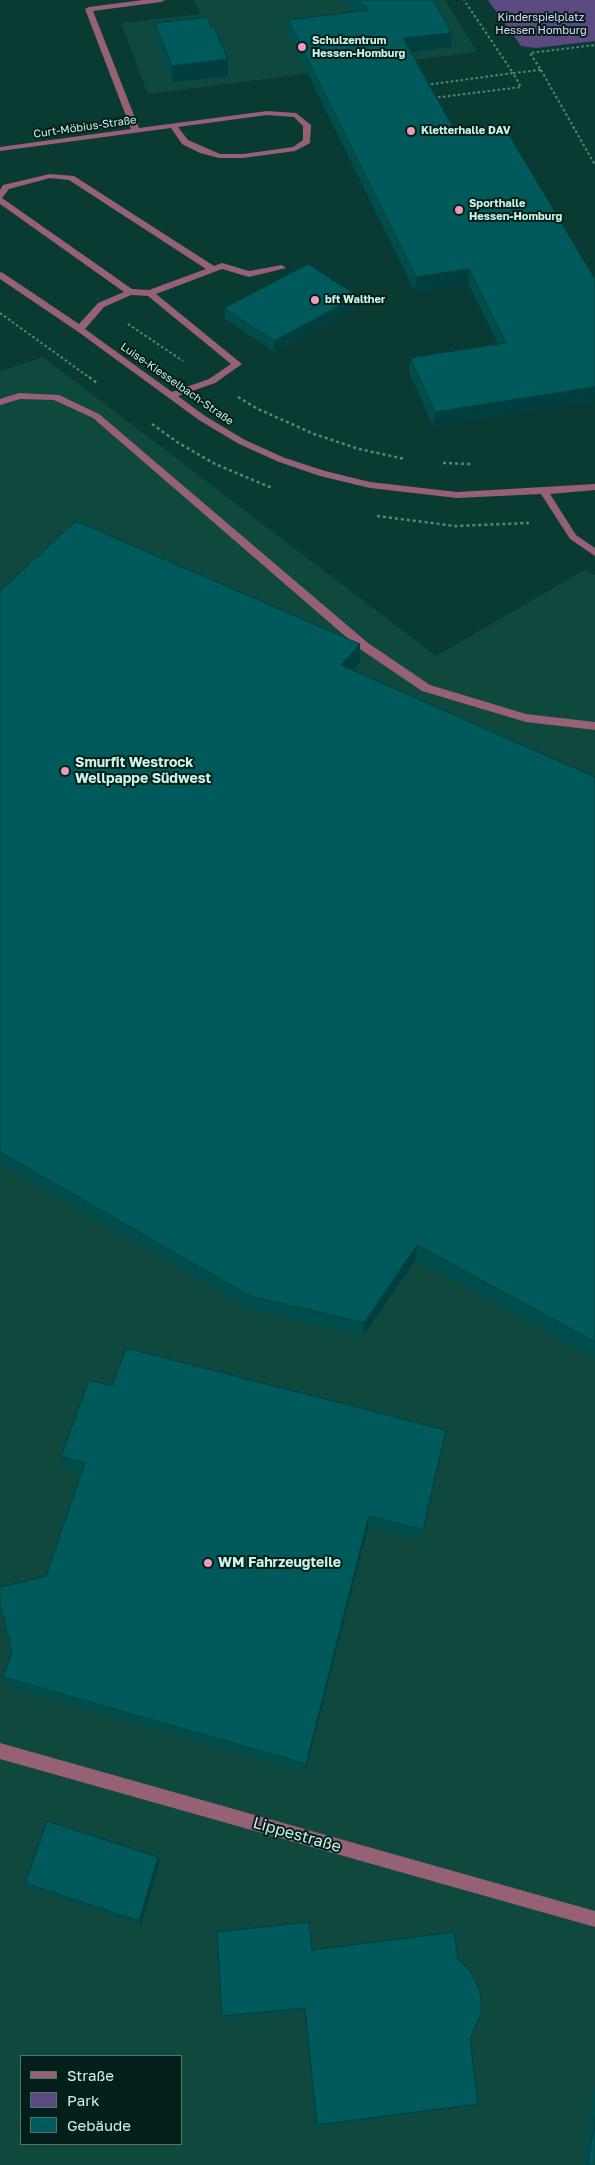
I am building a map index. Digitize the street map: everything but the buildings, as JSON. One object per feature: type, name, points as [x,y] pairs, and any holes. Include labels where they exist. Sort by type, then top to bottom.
[{"type":"street","points":[[136,131],[89,9],[161,0]]},
{"type":"street","name":"Curt-Möbius-Straße","points":[[0,149],[267,112],[296,115],[307,125],[308,133],[307,141],[295,149],[243,156],[219,156],[185,142],[173,126]]},
{"type":"street","points":[[130,292],[0,198],[6,187],[50,176],[71,178],[211,268]]},
{"type":"street","points":[[80,329],[101,305],[130,292],[150,293],[211,268],[222,266],[249,274],[282,268]]},
{"type":"street","name":"Luise-Kiesselbach-Straße","points":[[0,275],[80,329],[202,418],[242,442],[282,460],[323,474],[370,485],[418,492],[457,495],[544,492],[595,487]]},
{"type":"street","points":[[150,293],[237,364],[212,381],[171,395]]},
{"type":"street","points":[[0,402],[19,396],[56,397],[96,416],[364,646],[426,688],[526,718],[595,726]]},
{"type":"street","points":[[544,492],[573,537],[595,553]]},
{"type":"street","name":"Lippestraße","points":[[0,1752],[595,1919]]},
{"type":"path","points":[[428,99],[521,87],[464,0]]},
{"type":"path","points":[[595,45],[530,53],[595,165]]},
{"type":"path","points":[[420,86],[541,70]]},
{"type":"path","points":[[101,305],[212,381],[258,409],[314,434],[359,449],[414,461]]},
{"type":"path","points":[[442,463],[471,464]]},
{"type":"shaded area","name":"Schulzentrum Hessen-Homburg","points":[[194,0],[445,0],[477,52],[148,94],[121,23],[200,14]]},
{"type":"shaded area","points":[[43,357],[436,656],[586,569],[595,575],[595,2165],[0,2165],[0,371]]},
{"type":"green space","name":"Kinderspielplatz Hessen Homburg","points":[[488,0],[595,0],[595,41],[536,48],[521,46]]},
{"type":"place","name":"Schulzentrum Hessen-Homburg","points":[[302,47]]},
{"type":"place","name":"Kletterhalle DAV","points":[[411,131]]},
{"type":"place","name":"Sporthalle Hessen-Homburg","points":[[459,210]]},
{"type":"place","name":"bft Walther","points":[[315,300]]},
{"type":"place","name":"Smurfit Westrock Wellpappe Südwest","points":[[65,771]]},
{"type":"place","name":"WM Fahrzeugteile","points":[[208,1563]]}]
